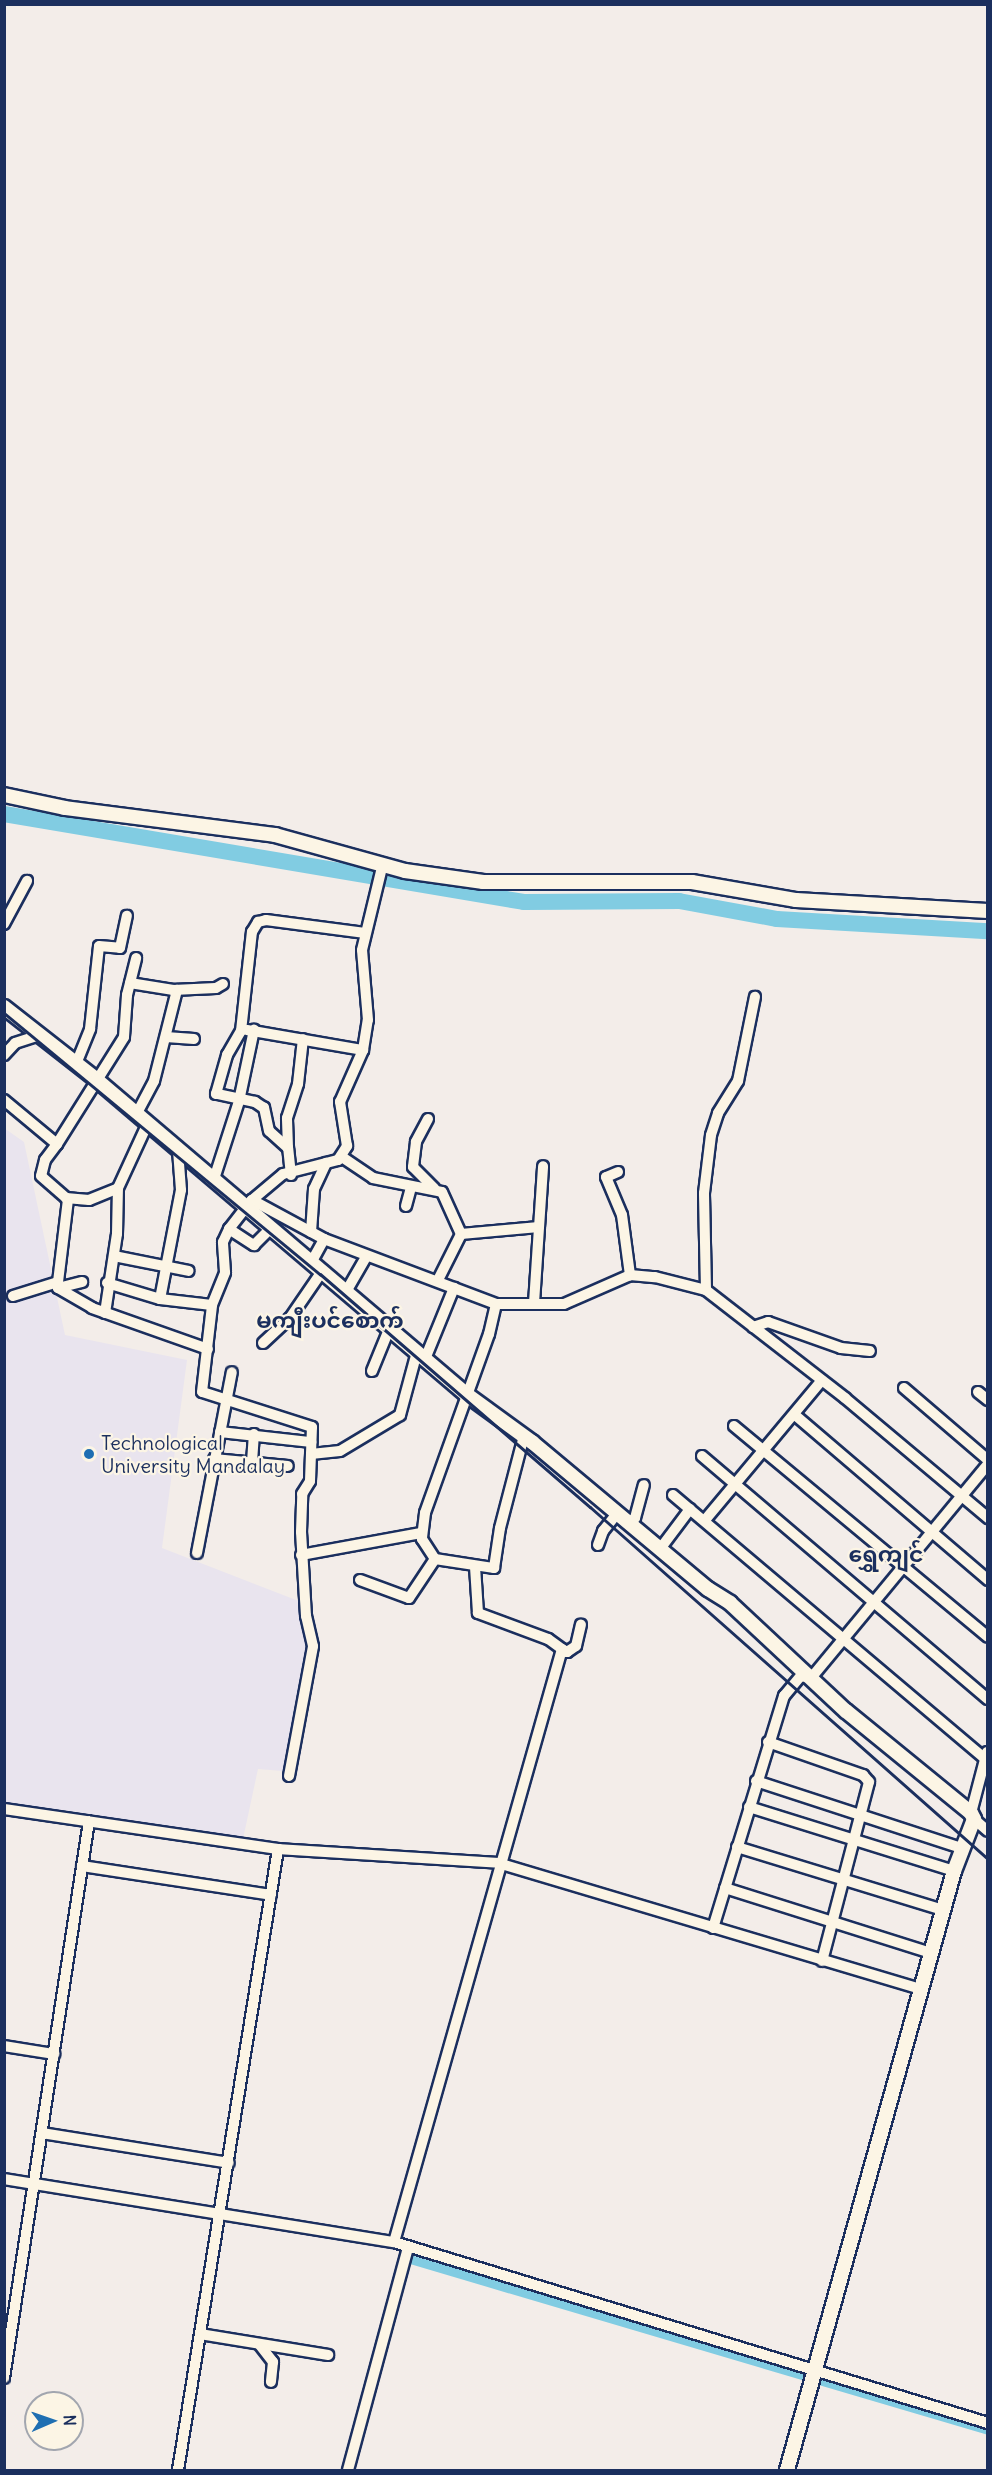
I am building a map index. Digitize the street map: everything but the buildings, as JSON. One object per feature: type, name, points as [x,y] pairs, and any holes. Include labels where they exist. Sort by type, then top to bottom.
[{"type":"street","points":[[4,795],[65,808],[275,835],[382,867],[483,882],[692,882],[796,900],[987,911]]},
{"type":"street","points":[[342,1157],[348,1132],[340,1102],[363,1050],[368,1020],[362,950],[382,867]]},
{"type":"street","points":[[4,924],[27,881]]},
{"type":"street","points":[[76,1064],[90,1029],[99,946],[120,948],[127,916]]},
{"type":"street","points":[[288,1148],[270,1131],[264,1108],[255,1102],[239,1101],[216,1094],[227,1055],[241,1031],[252,932],[258,922],[272,920],[365,933]]},
{"type":"street","points":[[118,1188],[89,1200],[68,1199],[41,1176],[45,1160],[124,1037],[130,983],[136,958]]},
{"type":"street","points":[[130,983],[177,990],[216,988],[223,984]]},
{"type":"street","points":[[136,1115],[154,1081],[177,990]]},
{"type":"street","points":[[706,1290],[704,1193],[711,1135],[718,1113],[738,1081],[755,997]]},
{"type":"street","points":[[4,1007],[97,1080],[147,1125],[214,1179],[249,1203],[324,1239],[438,1280],[496,1304],[534,1302],[564,1304],[630,1275],[655,1277],[706,1290],[822,1380],[987,1518]]},
{"type":"street","points":[[241,1031],[255,1030],[363,1050]]},
{"type":"street","points":[[214,1179],[239,1101],[255,1030]]},
{"type":"street","points":[[4,1055],[15,1043],[40,1035]]},
{"type":"street","points":[[166,1037],[194,1039]]},
{"type":"street","points":[[291,1175],[287,1119],[298,1084],[303,1039]]},
{"type":"street","points":[[4,1100],[57,1144]]},
{"type":"street","points":[[428,1119],[416,1142],[413,1167],[434,1188],[442,1192],[461,1234]]},
{"type":"street","points":[[105,1313],[107,1283],[114,1256],[118,1188],[147,1125]]},
{"type":"street","points":[[160,1299],[181,1190],[178,1150]]},
{"type":"street","points":[[288,1776],[313,1646],[306,1616],[301,1555],[301,1501],[310,1481],[311,1426],[203,1395],[212,1305],[225,1272],[223,1242],[229,1229],[249,1203],[283,1174],[291,1175],[342,1157]]},
{"type":"street","points":[[342,1157],[373,1178],[411,1187],[434,1188]]},
{"type":"street","points":[[311,1232],[314,1189],[326,1163]]},
{"type":"street","points":[[534,1302],[543,1166]]},
{"type":"street","points":[[618,1172],[606,1177],[622,1215],[630,1275]]},
{"type":"street","points":[[406,1206],[411,1187]]},
{"type":"street","points":[[58,1285],[68,1199]]},
{"type":"street","points":[[249,1203],[271,1228],[347,1290],[466,1394],[524,1436],[660,1549],[730,1603],[811,1678],[987,1831]]},
{"type":"street","points":[[461,1234],[539,1227]]},
{"type":"street","points":[[229,1229],[254,1245],[271,1228]]},
{"type":"street","points":[[438,1280],[461,1234]]},
{"type":"street","points":[[263,1343],[290,1317],[317,1266],[324,1239]]},
{"type":"street","points":[[114,1256],[189,1271]]},
{"type":"street","points":[[347,1290],[367,1256]]},
{"type":"street","points":[[13,1296],[58,1285],[82,1282]]},
{"type":"street","points":[[107,1283],[160,1299],[212,1305]]},
{"type":"street","points":[[58,1285],[105,1313],[208,1349]]},
{"type":"street","points":[[220,1432],[254,1434],[311,1448],[340,1451],[400,1415],[421,1356],[454,1288]]},
{"type":"street","points":[[496,1304],[489,1334],[466,1394],[421,1533],[428,1553],[435,1559],[494,1568],[500,1528],[524,1436]]},
{"type":"street","points":[[753,1327],[768,1322],[841,1348],[870,1351]]},
{"type":"street","points":[[372,1371],[390,1327]]},
{"type":"street","points":[[197,1553],[232,1372]]},
{"type":"street","points":[[705,1520],[822,1380]]},
{"type":"street","points":[[811,1678],[962,1496],[987,1462],[904,1388]]},
{"type":"street","points":[[978,1392],[987,1400]]},
{"type":"street","points":[[795,1415],[987,1580]]},
{"type":"street","points":[[734,1426],[987,1637]]},
{"type":"street","points":[[252,1462],[254,1434]]},
{"type":"street","points":[[702,1456],[987,1699]]},
{"type":"street","points":[[214,1459],[288,1466]]},
{"type":"street","points":[[629,1523],[635,1518],[644,1485]]},
{"type":"street","points":[[673,1495],[986,1756],[972,1816],[954,1871],[787,2470]]},
{"type":"street","points":[[660,1549],[690,1509]]},
{"type":"street","points":[[598,1545],[603,1531],[617,1514]]},
{"type":"street","points":[[301,1555],[421,1533]]},
{"type":"street","points":[[360,1580],[409,1598],[435,1559]]},
{"type":"street","points":[[475,1566],[478,1613],[548,1639],[567,1652],[576,1646],[581,1624]]},
{"type":"street","points":[[394,2242],[562,1649]]},
{"type":"street","points":[[713,1928],[756,1781],[784,1696],[801,1676],[811,1678]]},
{"type":"street","points":[[768,1742],[863,1775],[868,1779],[869,1789],[822,1961]]},
{"type":"street","points":[[756,1781],[961,1848]]},
{"type":"street","points":[[749,1807],[954,1871]]},
{"type":"street","points":[[4,1809],[278,1850],[501,1864],[921,1989]]},
{"type":"street","points":[[4,2378],[89,1821]]},
{"type":"street","points":[[737,1847],[943,1910]]},
{"type":"street","points":[[178,2470],[278,1850]]},
{"type":"street","points":[[82,1866],[271,1895]]},
{"type":"street","points":[[725,1888],[833,1920],[931,1953]]},
{"type":"street","points":[[4,2046],[54,2054]]},
{"type":"street","points":[[42,2133],[229,2163]]},
{"type":"street","points":[[4,2179],[221,2212],[394,2242],[813,2378],[987,2423]]},
{"type":"street","points":[[348,2470],[408,2247]]},
{"type":"street","points":[[200,2334],[328,2355]]},
{"type":"street","points":[[259,2344],[273,2362],[271,2382]]},
{"type":"shaded area","name":"Technological University Mandalay","points":[[4,1128],[24,1142],[65,1335],[187,1360],[162,1548],[309,1605],[295,1772],[258,1769],[243,1839],[5,1804]]},
{"type":"waterway","points":[[4,814],[524,902],[679,901],[777,919],[988,931]]},
{"type":"waterway","points":[[410,2259],[988,2430]]},
{"type":"railway","points":[[4,1013],[320,1274],[590,1507],[988,1859]]},
{"type":"place","name":"Technological University Mandalay","points":[[89,1454]]},
{"type":"district","name":"မကျီးပင်စောက်","points":[[330,1321]]},
{"type":"district","name":"ရွှေကျင်","points":[[886,1555]]}]
